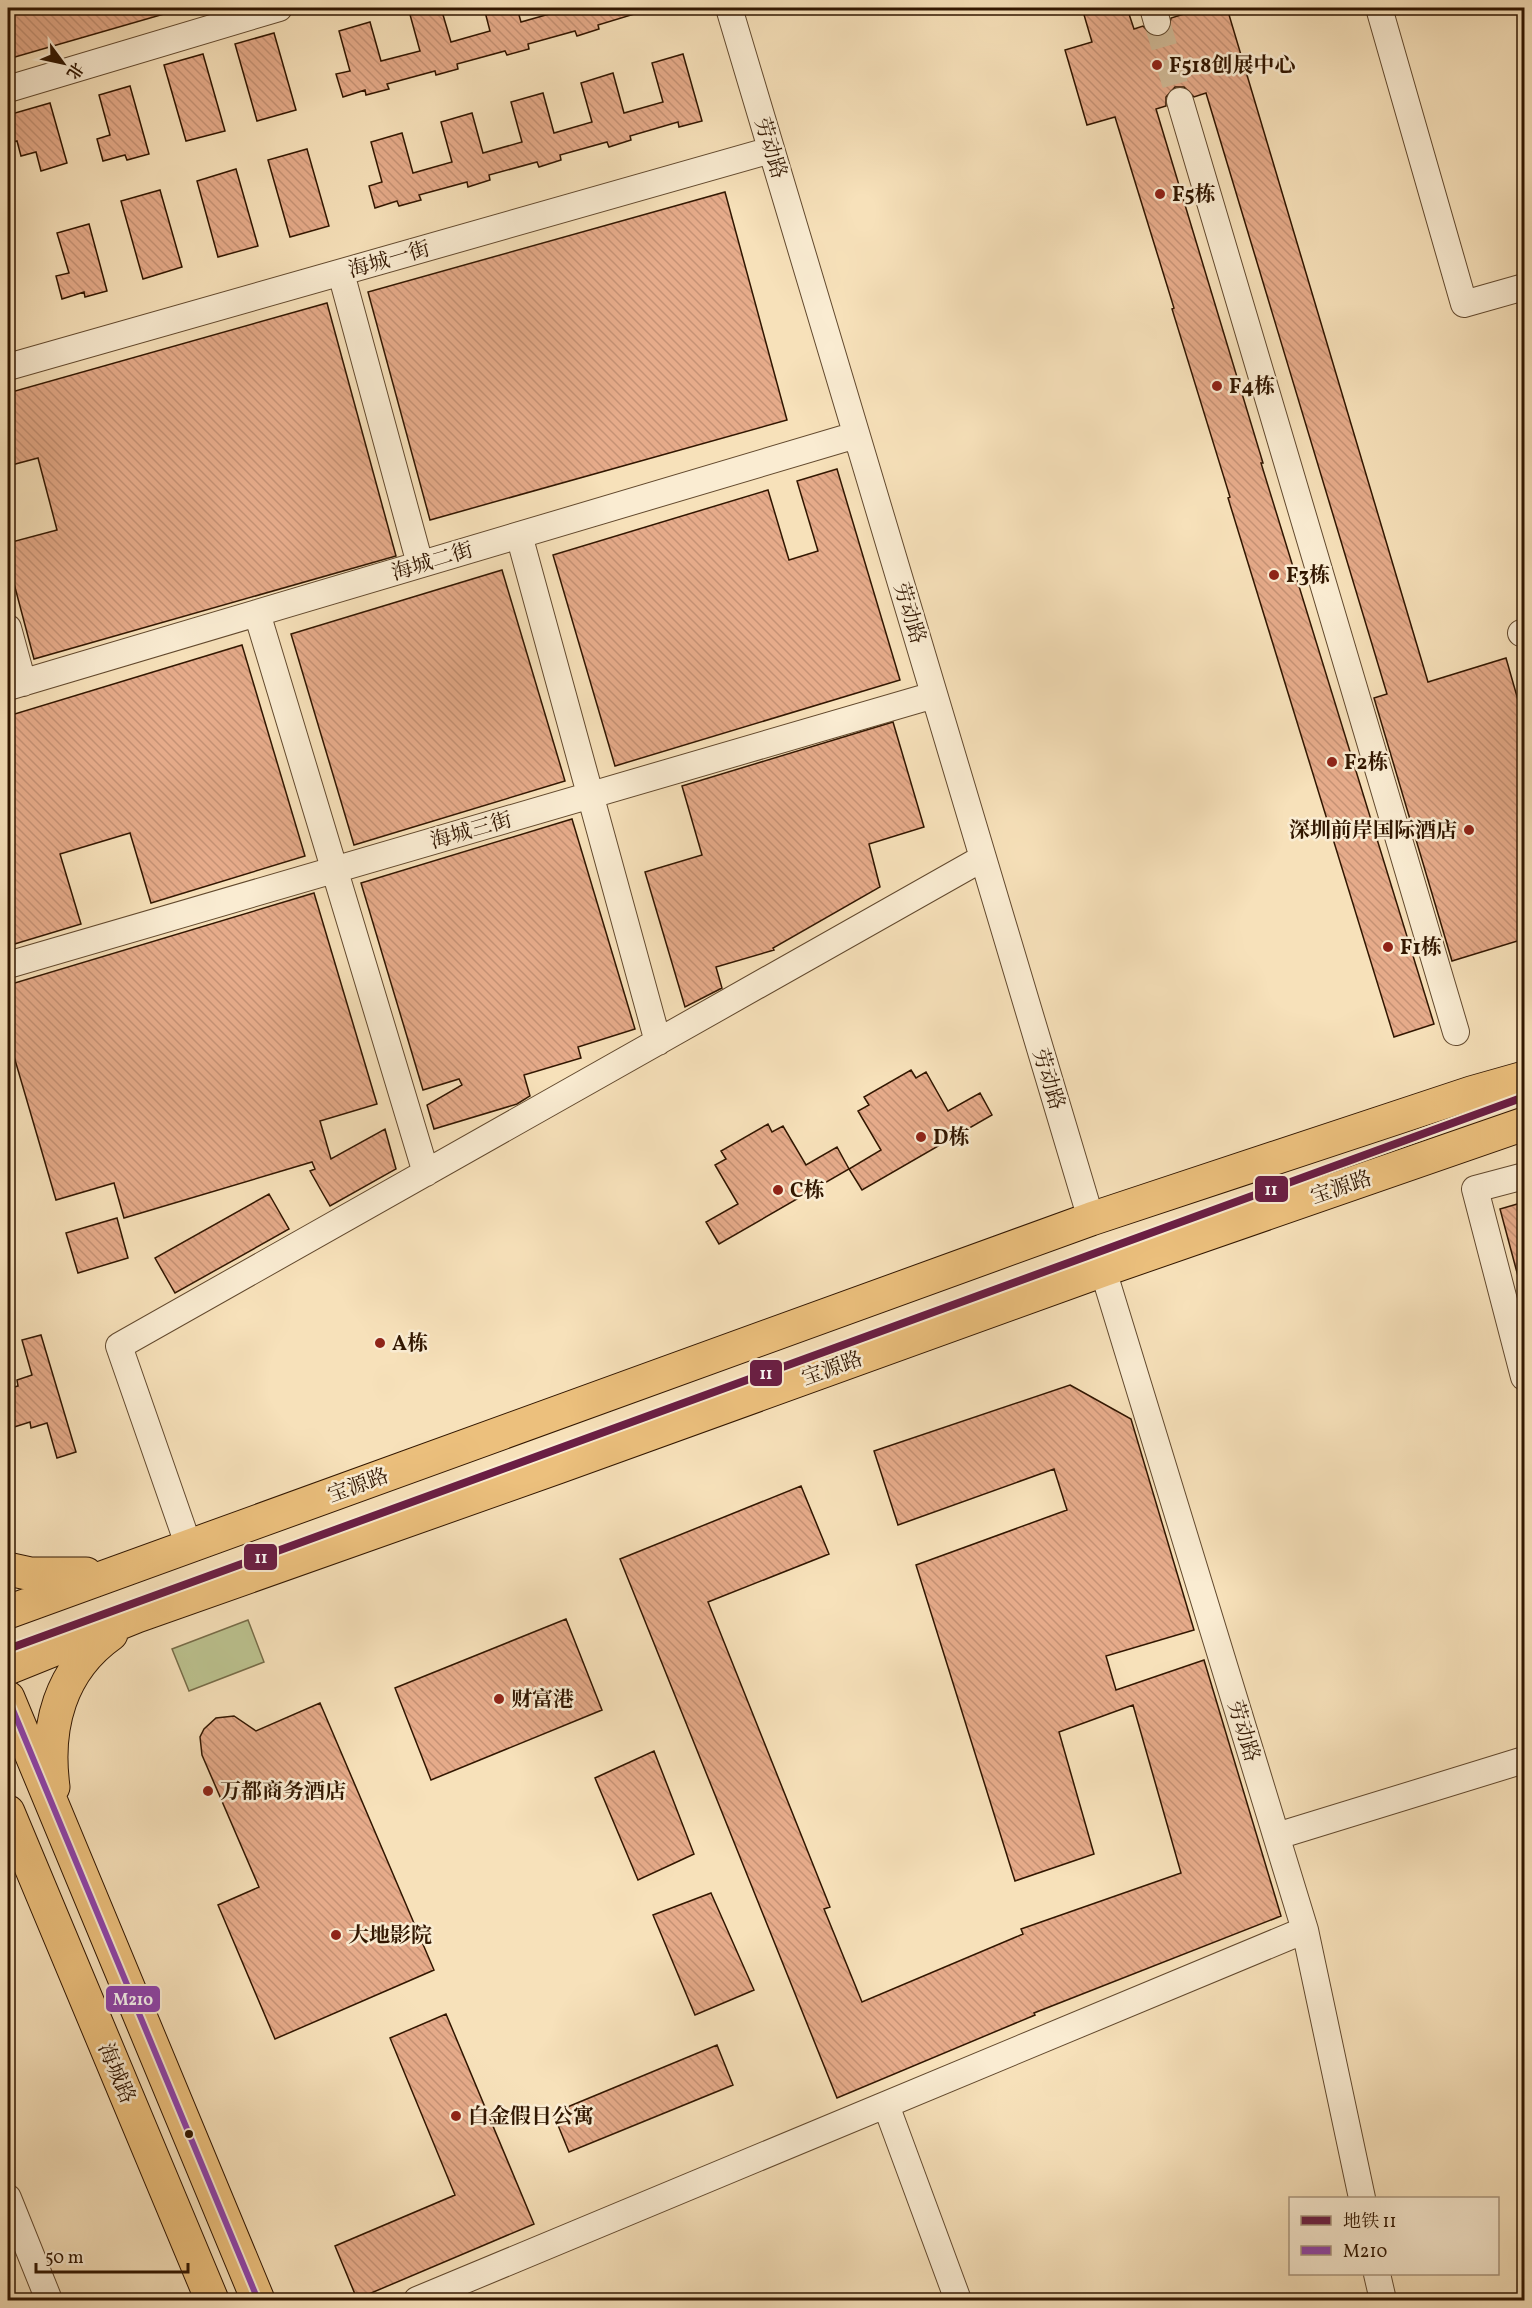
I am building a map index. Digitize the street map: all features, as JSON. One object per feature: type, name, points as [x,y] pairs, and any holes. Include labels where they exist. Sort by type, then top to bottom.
[{"type":"main road","name":"宝源路","points":[[8,1612],[1091,1219],[1472,1092],[1524,1078]]},
{"type":"main road","name":"宝源路","points":[[8,1668],[137,1616],[1102,1270],[1524,1124]]},
{"type":"main road","points":[[315,1501],[303,1511],[300,1527],[308,1543],[321,1549],[330,1548]]},
{"type":"main road","points":[[8,1569],[31,1574],[60,1576],[121,1571]]},
{"type":"main road","points":[[57,1818],[51,1769],[51,1742],[61,1693],[75,1668],[98,1643],[137,1616]]},
{"type":"main road","name":"海城路","points":[[8,1698],[258,2301]]},
{"type":"main road","name":"海城路","points":[[11,1823],[206,2299]]},
{"type":"street","points":[[8,89],[279,8]]},
{"type":"street","name":"劳动路","points":[[729,8],[1091,1219]]},
{"type":"street","points":[[1381,8],[1464,304],[1524,287]]},
{"type":"street","points":[[1180,101],[1456,1032]]},
{"type":"street","name":"海城一街","points":[[8,367],[771,150]]},
{"type":"street","points":[[341,273],[420,564]]},
{"type":"street","name":"海城二街","points":[[15,685],[856,435]]},
{"type":"street","points":[[519,535],[658,1042]]},
{"type":"street","points":[[257,613],[426,1173]]},
{"type":"street","points":[[8,628],[15,685]]},
{"type":"street","name":"海城三街","points":[[8,965],[934,695]]},
{"type":"street","points":[[189,1547],[119,1346],[983,858]]},
{"type":"street","points":[[1524,1176],[1475,1189],[1520,1340],[1524,1377]]},
{"type":"street","name":"劳动路","points":[[1102,1270],[1305,1930],[1362,2197]]},
{"type":"street","points":[[1277,1836],[1524,1760]]},
{"type":"street","points":[[417,2301],[1305,1930]]},
{"type":"street","points":[[886,2105],[958,2301]]},
{"type":"street","points":[[8,2198],[50,2301]]},
{"type":"street","points":[[1377,2275],[1383,2301]]},
{"type":"green space","points":[[248,1620],[264,1662],[189,1691],[172,1649]]},
{"type":"building","points":[[8,8],[170,8],[171,12],[8,59]]},
{"type":"building","points":[[421,8],[441,8],[451,42],[490,31],[484,8],[517,8],[521,22],[560,11],[559,8],[641,8],[641,12],[598,25],[599,29],[577,36],[575,31],[528,44],[529,49],[507,55],[505,51],[457,64],[458,69],[436,75],[435,71],[387,84],[389,89],[366,95],[365,90],[343,97],[336,74],[350,71],[339,31],[370,22],[381,61],[420,51],[409,11]]},
{"type":"building","points":[[1082,8],[1127,8],[1134,29],[1143,26],[1154,37],[1168,32],[1171,18],[1184,14],[1182,8],[1227,8],[1428,682],[1506,658],[1524,721],[1524,939],[1452,961],[1374,698],[1387,694],[1206,93],[1194,97],[1184,87],[1175,87],[1166,97],[1166,106],[1156,109],[1263,463],[1261,463],[1434,1024],[1394,1037],[1228,498],[1230,497],[1172,309],[1174,308],[1115,117],[1087,125],[1065,50],[1092,42]]},
{"type":"building","points":[[274,33],[296,110],[257,121],[235,44]]},
{"type":"building","points":[[203,54],[225,131],[186,141],[164,65]]},
{"type":"building","points":[[683,54],[702,121],[679,127],[678,122],[630,136],[631,140],[609,147],[607,142],[560,155],[561,160],[539,167],[537,162],[489,175],[490,180],[468,187],[467,182],[419,195],[421,200],[399,206],[397,201],[375,208],[369,186],[382,182],[371,142],[402,133],[413,173],[452,162],[441,122],[472,113],[483,153],[522,142],[511,102],[543,93],[554,133],[592,122],[581,83],[613,73],[624,113],[663,102],[652,63]]},
{"type":"building","points":[[130,86],[149,154],[127,160],[125,155],[103,161],[97,139],[110,135],[99,95]]},
{"type":"building","points":[[50,103],[67,163],[41,171],[36,152],[21,156],[17,141],[8,143],[8,115]]},
{"type":"building","points":[[307,149],[329,226],[290,237],[268,160]]},
{"type":"building","points":[[236,169],[258,246],[218,257],[197,181]]},
{"type":"building","points":[[160,190],[182,267],[143,279],[121,201]]},
{"type":"building","points":[[725,192],[787,420],[430,520],[368,292]]},
{"type":"building","points":[[89,224],[107,291],[85,297],[84,292],[62,299],[56,276],[69,273],[57,233]]},
{"type":"building","points":[[327,303],[396,556],[34,659],[8,561],[8,543],[57,530],[38,458],[8,466],[8,393]]},
{"type":"building","points":[[837,469],[900,680],[615,766],[553,555],[768,490],[789,560],[818,551],[797,481]]},
{"type":"building","points":[[502,570],[565,781],[354,845],[291,634]]},
{"type":"building","points":[[242,645],[305,856],[151,903],[130,833],[60,854],[81,924],[8,946],[8,716]]},
{"type":"building","points":[[893,722],[924,827],[869,844],[880,887],[773,948],[774,950],[716,967],[722,988],[685,1007],[645,872],[702,855],[682,786]]},
{"type":"building","points":[[572,819],[635,1029],[578,1047],[581,1058],[524,1075],[530,1096],[517,1104],[434,1129],[427,1105],[462,1085],[459,1079],[423,1090],[361,883]]},
{"type":"building","points":[[314,893],[377,1104],[320,1121],[331,1159],[385,1129],[396,1169],[330,1206],[310,1171],[315,1169],[312,1162],[124,1218],[114,1183],[56,1200],[8,1036],[8,985]]},
{"type":"building","name":"D栋","points":[[911,1070],[916,1078],[926,1072],[948,1111],[980,1093],[992,1115],[862,1190],[849,1169],[881,1150],[858,1111],[869,1105],[864,1097]]},
{"type":"building","name":"C栋","points":[[768,1124],[772,1132],[783,1126],[806,1165],[837,1147],[849,1169],[719,1244],[706,1222],[738,1204],[715,1165],[726,1159],[721,1151]]},
{"type":"building","points":[[269,1194],[289,1229],[175,1293],[155,1258]]},
{"type":"building","points":[[1524,1202],[1524,1279],[1519,1280],[1500,1209]]},
{"type":"building","points":[[117,1218],[128,1258],[78,1273],[66,1233]]},
{"type":"building","points":[[41,1335],[76,1452],[57,1458],[47,1423],[31,1428],[30,1422],[8,1429],[8,1389],[18,1386],[17,1380],[32,1375],[22,1340]]},
{"type":"building","points":[[1070,1385],[1131,1419],[1194,1630],[1106,1656],[1116,1690],[1204,1660],[1281,1916],[1034,2013],[1035,2015],[837,2098],[620,1559],[801,1486],[829,1554],[708,1602],[830,1907],[824,1909],[862,2002],[1023,1934],[1021,1929],[1181,1873],[1133,1705],[1059,1732],[1094,1854],[1015,1881],[916,1565],[1067,1510],[1054,1469],[898,1525],[874,1451]]},
{"type":"building","name":"财富港","points":[[566,1619],[602,1710],[431,1780],[395,1688]]},
{"type":"building","points":[[320,1703],[434,1970],[275,2039],[218,1905],[259,1887],[202,1755],[200,1737],[204,1729],[216,1718],[234,1716],[256,1731]]},
{"type":"building","points":[[654,1751],[694,1854],[638,1880],[595,1778]]},
{"type":"building","points":[[711,1893],[754,1990],[695,2015],[653,1915]]},
{"type":"building","name":"白金假日公寓","points":[[446,2014],[534,2224],[357,2299],[335,2246],[455,2195],[390,2038]]},
{"type":"building","points":[[717,2045],[733,2085],[569,2152],[553,2113]]},
{"type":"tunnel","points":[[1157,22],[1180,101]]},
{"type":"metro line","name":"11","points":[[8,1649],[1524,1097]]},
{"type":"transit line","name":"M210","points":[[8,1698],[258,2300]]},
{"type":"place","name":"F518创展中心","points":[[1157,65]]},
{"type":"place","name":"F5栋","points":[[1160,194]]},
{"type":"place","name":"F4栋","points":[[1217,386]]},
{"type":"place","name":"F3栋","points":[[1274,575]]},
{"type":"place","name":"F2栋","points":[[1332,762]]},
{"type":"place","name":"深圳前岸国际酒店","points":[[1469,830]]},
{"type":"place","name":"F1栋","points":[[1388,947]]},
{"type":"place","name":"D栋","points":[[921,1137]]},
{"type":"place","name":"C栋","points":[[778,1190]]},
{"type":"place","name":"A栋","points":[[380,1343]]},
{"type":"place","name":"财富港","points":[[499,1699]]},
{"type":"place","name":"万都商务酒店","points":[[208,1791]]},
{"type":"place","name":"大地影院","points":[[336,1935]]},
{"type":"place","name":"白金假日公寓","points":[[456,2116]]}]
